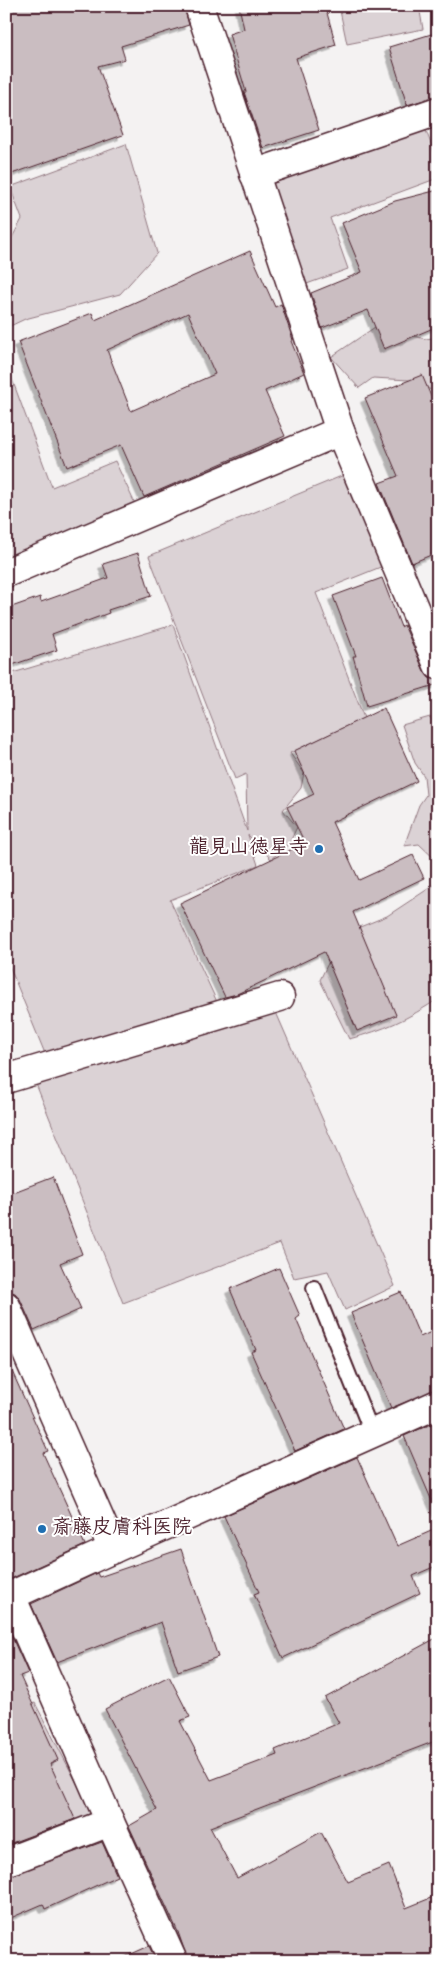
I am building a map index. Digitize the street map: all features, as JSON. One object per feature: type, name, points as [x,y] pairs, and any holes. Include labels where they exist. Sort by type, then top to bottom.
[{"type":"street","points":[[199,6],[340,432],[438,665]]},
{"type":"street","points":[[254,174],[438,111]]},
{"type":"street","points":[[6,573],[340,432]]},
{"type":"street","points":[[6,1079],[280,997]]},
{"type":"street","points":[[6,1306],[113,1549]]},
{"type":"street","points":[[173,1961],[8,1597],[438,1404]]},
{"type":"street","points":[[6,1862],[110,1822]]},
{"type":"lane","points":[[314,1288],[372,1433]]},
{"type":"shaded area","points":[[339,6],[419,6],[423,29],[347,44]]},
{"type":"shaded area","points":[[425,128],[438,162],[438,178],[330,218],[348,269],[304,285],[268,185]]},
{"type":"shaded area","points":[[126,144],[157,253],[120,294],[25,319],[6,328],[6,249],[22,219],[10,187]]},
{"type":"shaded area","points":[[375,327],[426,339],[438,337],[438,393],[409,380],[373,378],[359,388],[331,357]]},
{"type":"shaded area","points":[[6,363],[52,487],[115,461],[138,510],[6,565]]},
{"type":"shaded area","points":[[344,475],[383,566],[316,593],[364,718],[290,753],[304,773],[301,788],[283,810],[297,827],[289,844],[271,859],[248,835],[258,865],[170,900],[218,1004],[46,1056],[6,958],[6,675],[173,625],[247,831],[246,774],[235,779],[149,556]]},
{"type":"shaded area","points":[[430,717],[438,729],[438,862],[419,844],[404,846],[419,805],[426,795],[424,776],[415,763],[402,725]]},
{"type":"shaded area","points":[[438,869],[438,999],[395,1023],[349,1039],[320,980],[331,957],[331,943],[360,927],[387,916],[434,885]]},
{"type":"shaded area","points":[[275,1010],[395,1286],[345,1310],[328,1271],[294,1278],[280,1243],[123,1303],[34,1079]]},
{"type":"shaded area","points":[[35,1703],[95,1818],[6,1849],[6,1713]]},
{"type":"building","points":[[6,6],[184,6],[189,25],[121,46],[125,59],[98,66],[123,135],[6,176]]},
{"type":"building","points":[[239,6],[325,6],[336,45],[296,58],[319,130],[263,148],[244,92],[246,92],[229,34],[244,29]]},
{"type":"building","points":[[438,32],[438,96],[407,105],[389,47]]},
{"type":"building","points":[[438,190],[438,326],[384,349],[368,310],[322,328],[311,293],[362,272],[342,223],[395,201]]},
{"type":"building","points":[[250,251],[275,307],[281,304],[293,340],[291,341],[304,373],[265,391],[285,436],[144,497],[121,445],[67,467],[18,342],[92,313],[95,320]],"holes":[[[188,313],[215,374],[131,411],[107,350]]]},
{"type":"building","points":[[422,375],[438,413],[438,552],[412,563],[379,483],[398,476],[365,398]]},
{"type":"building","points":[[138,553],[151,596],[108,610],[109,613],[52,634],[57,650],[6,667],[6,609],[40,597],[41,602],[108,578],[103,564]]},
{"type":"building","points":[[382,578],[401,627],[404,625],[424,671],[429,678],[438,680],[438,684],[367,706],[353,656],[356,656],[333,596]]},
{"type":"building","name":"龍見山徳星寺","points":[[384,708],[417,781],[332,822],[359,880],[413,855],[424,878],[353,912],[396,1015],[357,1031],[324,952],[237,994],[225,997],[180,903],[305,843],[287,807],[314,794],[294,751]]},
{"type":"building","points":[[53,1177],[82,1254],[60,1263],[81,1309],[34,1330],[20,1299],[15,1293],[6,1291],[6,1195]]},
{"type":"building","points":[[279,1268],[300,1316],[296,1319],[344,1429],[295,1451],[251,1352],[256,1350],[230,1289]]},
{"type":"building","points":[[401,1292],[420,1337],[438,1329],[438,1389],[391,1408],[351,1313]]},
{"type":"building","points":[[6,1358],[48,1451],[43,1453],[85,1545],[6,1581]]},
{"type":"building","points":[[438,1421],[438,1515],[404,1436]]},
{"type":"building","points":[[357,1457],[397,1546],[438,1528],[438,1565],[413,1576],[420,1593],[283,1658],[254,1594],[259,1592],[224,1516]]},
{"type":"building","points":[[181,1549],[218,1657],[178,1671],[161,1622],[57,1662],[31,1604],[97,1573],[99,1577]]},
{"type":"building","points":[[6,1624],[28,1673],[20,1676],[58,1760],[50,1764],[75,1819],[6,1845]]},
{"type":"building","points":[[438,1637],[438,1740],[210,1827],[237,1878],[321,1832],[348,1882],[389,1865],[406,1908],[438,1895],[438,1961],[188,1961],[178,1932],[129,1826],[157,1810],[105,1709],[169,1676],[190,1717],[180,1721],[211,1780],[277,1755],[275,1750],[339,1723],[325,1698]]},
{"type":"building","points":[[102,1842],[117,1876],[45,1909],[43,1904],[6,1920],[6,1877]]},
{"type":"building","points":[[149,1946],[156,1961],[116,1961]]},
{"type":"place","name":"龍見山徳星寺","points":[[319,849]]},
{"type":"place","name":"斎藤皮膚科医院","points":[[42,1529]]}]
